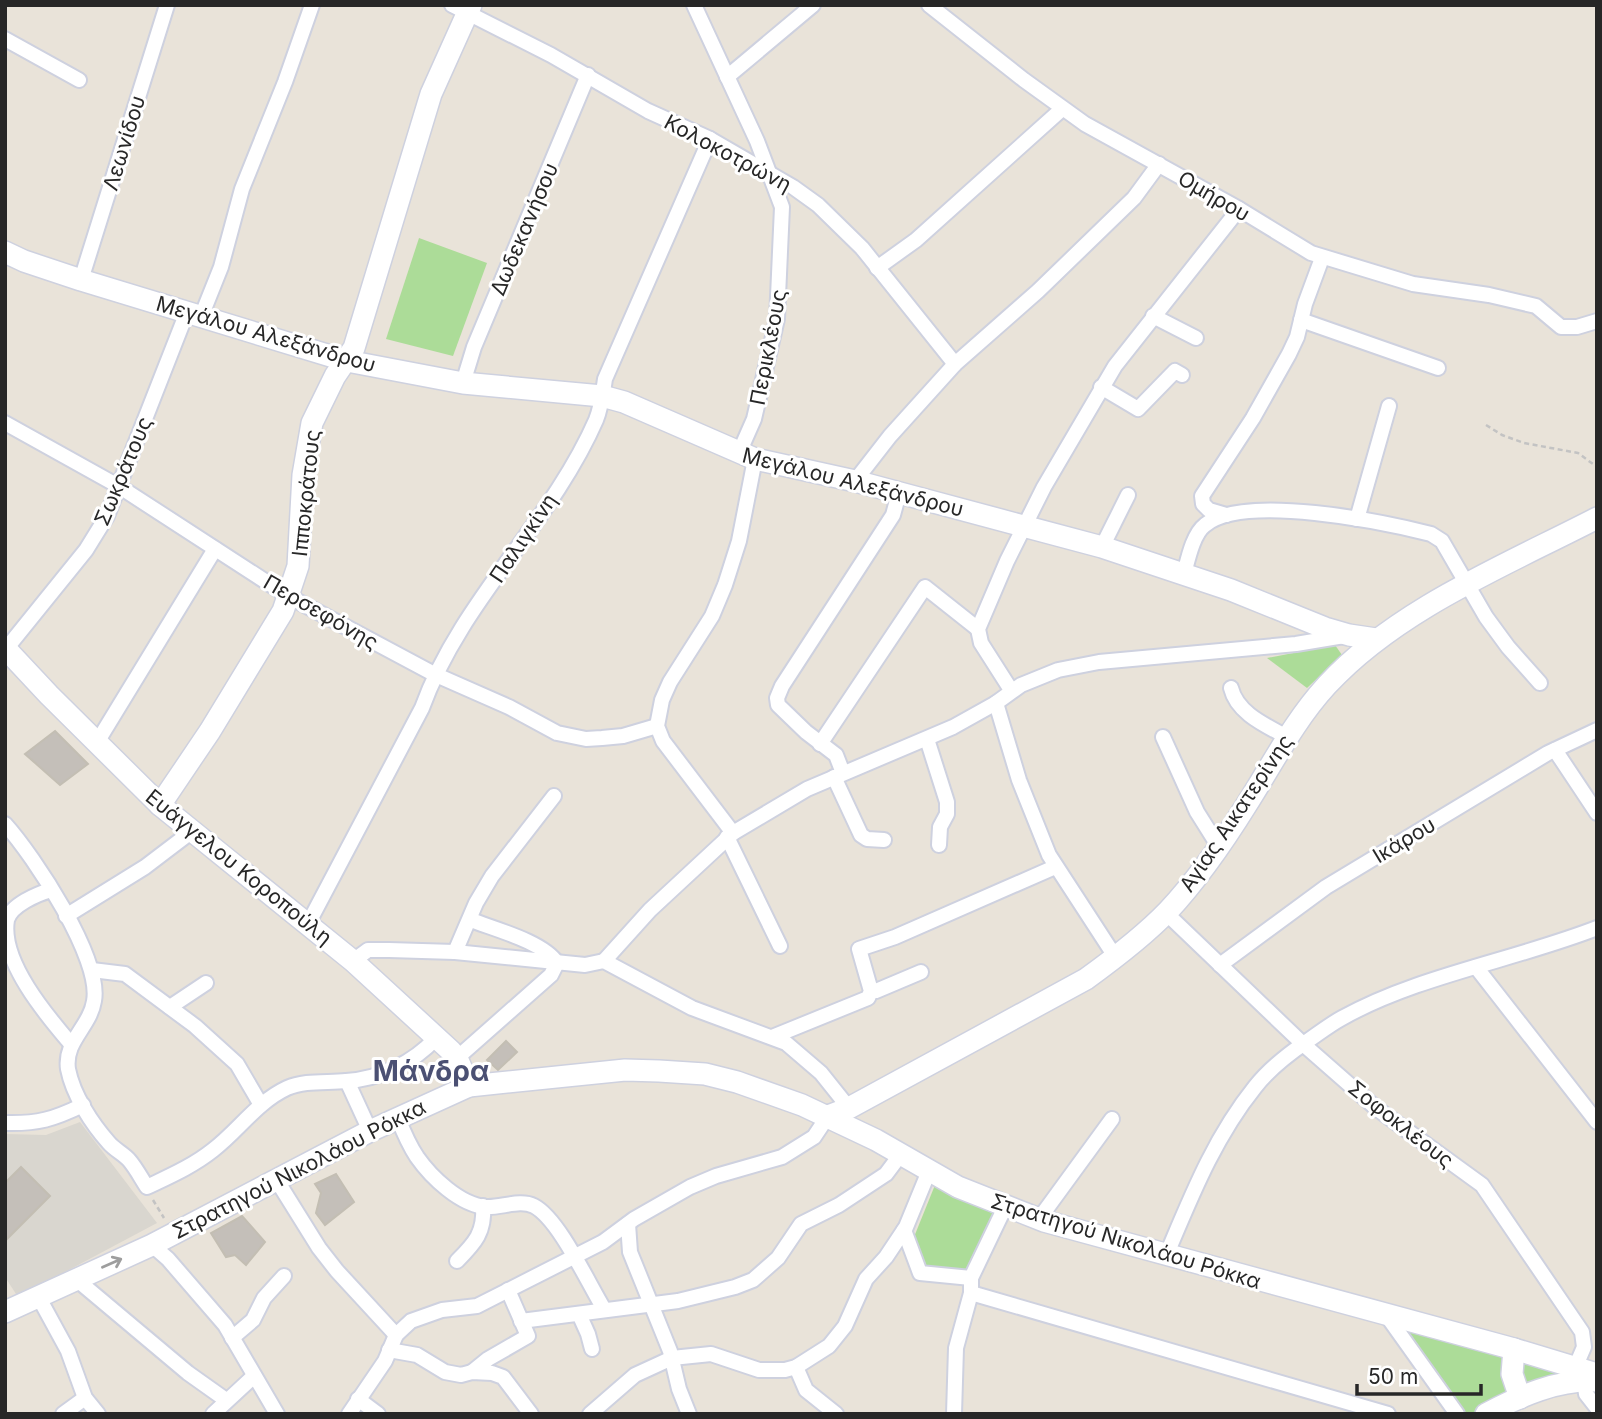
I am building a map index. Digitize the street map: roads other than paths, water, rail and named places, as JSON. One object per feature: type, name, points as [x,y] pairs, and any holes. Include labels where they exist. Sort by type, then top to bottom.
[{"type":"street","name":"Λεωνίδου","points":[[81,280],[167,5]]},
{"type":"street","name":"Σωκράτους","points":[[6,649],[86,550],[107,516],[194,314],[221,267],[242,189],[312,5]]},
{"type":"street","points":[[727,77],[813,5]]},
{"type":"street","name":"Ομήρου","points":[[929,5],[1062,109],[1096,131],[1322,258],[1413,284],[1489,295],[1536,306],[1561,327],[1577,327],[1597,321]]},
{"type":"street","name":"Περικλέους","points":[[657,726],[662,700],[670,682],[712,616],[739,541],[747,456],[777,319],[782,207],[757,141],[695,6]]},
{"type":"street","name":"Κολοκοτρώνη","points":[[463,8],[588,75],[648,111],[710,139],[793,187],[818,205],[842,226],[955,364]]},
{"type":"street","name":"Ιπποκράτους","points":[[160,805],[283,611],[298,566],[303,475],[312,424],[335,376],[354,348],[431,94],[463,8]]},
{"type":"street","points":[[5,39],[79,80]]},
{"type":"street","name":"Δωδεκανήσου","points":[[463,383],[474,347],[588,75]]},
{"type":"street","points":[[877,268],[916,240],[1062,109]]},
{"type":"street","name":"Παλιγκίνη","points":[[308,924],[422,708],[434,674],[553,495],[597,418],[605,379],[710,139]]},
{"type":"street","points":[[856,481],[890,436],[955,364],[1038,291],[1134,198],[1159,164]]},
{"type":"street","points":[[1011,690],[981,643],[978,629],[1024,526],[1101,387],[1153,316],[1239,209]]},
{"type":"street","name":"Μεγάλου Αλεξάνδρου","points":[[5,252],[81,280],[346,361],[463,383],[602,396],[624,402],[747,456],[856,481],[1102,547],[1349,635],[1376,639]]},
{"type":"street","points":[[1226,515],[1209,510],[1203,504],[1202,496],[1253,418],[1289,355],[1322,258]]},
{"type":"street","points":[[1153,316],[1196,338]]},
{"type":"street","points":[[1301,320],[1438,368]]},
{"type":"street","points":[[1101,387],[1138,409],[1175,371],[1182,375]]},
{"type":"street","points":[[1357,519],[1389,406]]},
{"type":"street","name":"Περσεφόνης","points":[[5,423],[120,487],[288,596],[434,674],[509,707],[556,733],[586,738],[612,737],[657,726]]},
{"type":"street","points":[[884,840],[867,839],[861,835],[839,775],[836,755],[820,744],[778,705],[777,698],[782,686],[893,515],[899,493]]},
{"type":"street","points":[[1102,547],[1128,495]]},
{"type":"street","points":[[1184,574],[1196,537],[1203,526],[1226,515],[1298,510],[1431,534],[1443,541],[1474,599],[1500,637],[1540,683]]},
{"type":"street","name":"Αγίας Αικατερίνης","points":[[828,1116],[849,1108],[1086,979],[1116,958],[1166,913],[1219,847],[1302,714],[1356,655],[1376,639],[1467,585],[1597,517]]},
{"type":"street","points":[[96,744],[215,549]]},
{"type":"street","points":[[820,744],[925,587],[978,629]]},
{"type":"street","points":[[354,961],[368,950],[455,952],[585,965],[604,961],[650,909],[730,835],[807,789],[953,727],[996,703],[1011,690],[1058,670],[1099,662],[1296,644],[1349,635]]},
{"type":"street","name":"Ευάγγελου Κοροπούλη","points":[[6,649],[96,744],[160,805],[354,961],[436,1038],[457,1058],[469,1086]]},
{"type":"street","points":[[1231,688],[1234,701],[1244,710],[1287,737]]},
{"type":"street","points":[[996,703],[1019,780],[1055,867],[1116,958]]},
{"type":"street","points":[[657,726],[663,741],[730,835],[780,946]]},
{"type":"street","name":"Ικάρου","points":[[1220,965],[1326,887],[1555,750],[1597,730]]},
{"type":"street","points":[[1163,737],[1197,812],[1219,847]]},
{"type":"street","points":[[927,739],[947,802],[947,814],[940,827],[939,845]]},
{"type":"street","points":[[1555,750],[1597,813]]},
{"type":"street","points":[[455,952],[471,920],[476,903],[492,876],[554,796]]},
{"type":"street","points":[[5,824],[37,865],[83,947],[92,970],[96,989],[94,1003],[88,1019],[71,1044],[68,1070],[83,1105],[110,1145],[128,1159],[147,1187],[184,1170],[213,1150],[261,1105],[291,1086],[367,1078],[406,1063],[436,1038]]},
{"type":"street","points":[[66,916],[145,867],[191,832]]},
{"type":"street","points":[[772,1037],[868,998],[871,991],[859,949],[895,937],[1055,867]]},
{"type":"street","points":[[51,890],[38,894],[11,912],[7,921],[8,947],[16,972],[43,1012],[71,1044]]},
{"type":"street","name":"Σοφοκλέους","points":[[1166,913],[1303,1044],[1376,1108],[1482,1185],[1582,1332],[1588,1376]]},
{"type":"street","points":[[471,920],[540,947],[552,954],[557,963]]},
{"type":"street","points":[[1166,1256],[1198,1179],[1236,1113],[1278,1063],[1340,1018],[1380,1000],[1476,967],[1551,946],[1597,928]]},
{"type":"street","points":[[604,961],[692,1008],[772,1037],[797,1051],[821,1073],[849,1108]]},
{"type":"street","points":[[457,1058],[551,975],[557,963]]},
{"type":"street","points":[[1476,967],[1597,1122]]},
{"type":"street","points":[[92,970],[125,974],[228,1053],[261,1105]]},
{"type":"street","points":[[871,991],[922,972]]},
{"type":"street","points":[[170,1007],[206,983]]},
{"type":"street","name":"Στρατηγού Νικολάου Ρόκκα","points":[[5,1312],[152,1245],[370,1131],[469,1086],[625,1070],[705,1074],[765,1091],[828,1116],[958,1187],[1005,1208],[1166,1256],[1514,1349],[1588,1376]]},
{"type":"street","points":[[347,1082],[370,1131]]},
{"type":"street","points":[[5,1124],[54,1119],[83,1105]]},
{"type":"street","points":[[349,1414],[385,1361],[396,1335],[411,1321],[442,1310],[477,1306],[603,1242],[690,1187],[800,1148],[814,1137],[828,1116]]},
{"type":"street","points":[[398,1118],[417,1157],[430,1173],[461,1198],[483,1206],[534,1206],[552,1224],[574,1256],[604,1308]]},
{"type":"street","points":[[1039,1219],[1112,1119]]},
{"type":"street","points":[[521,1321],[604,1308],[678,1301],[711,1294],[753,1280],[778,1258],[801,1224],[839,1205],[886,1174],[901,1154]]},
{"type":"street","points":[[590,1414],[635,1375],[671,1358],[703,1353],[759,1370],[785,1370],[796,1367],[829,1346],[839,1335],[866,1279],[887,1257],[904,1230],[929,1171]]},
{"type":"street","points":[[276,1179],[319,1248],[396,1335]]},
{"type":"street","points":[[457,1261],[482,1229],[483,1206]]},
{"type":"street","points":[[957,1413],[956,1348],[971,1286],[1005,1208]]},
{"type":"street","points":[[628,1224],[630,1252],[652,1302],[689,1414]]},
{"type":"street","points":[[904,1230],[920,1273],[971,1286],[1388,1414]]},
{"type":"street","points":[[152,1245],[225,1325],[277,1414]]},
{"type":"street","points":[[232,1338],[253,1320],[264,1298],[284,1276]]},
{"type":"street","points":[[76,1279],[188,1373],[226,1400]]},
{"type":"street","points":[[472,1372],[488,1359],[528,1336],[508,1290]]},
{"type":"street","points":[[38,1296],[71,1358],[85,1398],[98,1414]]},
{"type":"street","points":[[579,1314],[592,1349]]},
{"type":"street","points":[[1387,1316],[1457,1414]]},
{"type":"street","points":[[1514,1349],[1512,1374],[1520,1398]]},
{"type":"street","points":[[389,1350],[417,1355],[445,1371],[461,1375],[472,1372],[492,1373],[503,1377],[531,1414]]},
{"type":"street","points":[[796,1367],[806,1390],[836,1414]]},
{"type":"street","points":[[213,1414],[254,1376]]},
{"type":"street","points":[[1486,1414],[1520,1398],[1588,1376],[1586,1394],[1597,1408]]},
{"type":"street","points":[[63,1414],[85,1398]]},
{"type":"street","points":[[358,1399],[378,1414]]},
{"type":"district","name":"Μάνδρα","points":[[431,1071]]}]
